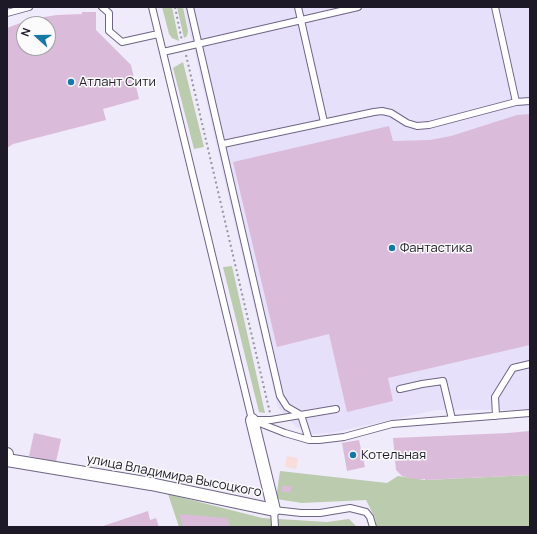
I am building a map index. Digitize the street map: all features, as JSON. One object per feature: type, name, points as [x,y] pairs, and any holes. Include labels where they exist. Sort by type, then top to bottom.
[{"type":"street","name":"улица Владимира Высоцкого","points":[[7,454],[7,460],[151,484],[274,510],[252,420]]},
{"type":"lane","points":[[7,13],[29,7]]},
{"type":"lane","points":[[102,7],[109,13],[109,31],[122,42],[158,34]]},
{"type":"lane","points":[[152,7],[252,420]]},
{"type":"lane","points":[[190,7],[223,144],[280,396],[287,407],[301,415],[309,440]]},
{"type":"lane","points":[[298,7],[324,122]]},
{"type":"lane","points":[[163,52],[199,45],[358,7]]},
{"type":"lane","points":[[494,7],[516,102]]},
{"type":"lane","points":[[223,144],[382,110],[392,113],[407,123],[417,126],[428,125],[516,102],[530,101]]},
{"type":"lane","points":[[496,416],[495,397],[513,368],[530,364]]},
{"type":"lane","points":[[400,389],[443,381],[452,419]]},
{"type":"lane","points":[[252,420],[272,420],[336,409]]},
{"type":"lane","points":[[252,420],[309,440],[319,440],[344,437],[392,424],[530,413]]},
{"type":"lane","points":[[274,527],[274,510],[301,513],[320,513],[350,508],[366,512],[370,517],[373,527]]},
{"type":"path","points":[[174,7],[272,420]]},
{"type":"shaded area","points":[[184,7],[530,7],[530,409],[436,410],[331,433],[312,434],[296,427],[278,408]]},
{"type":"shaded area","points":[[287,456],[298,458],[296,469],[285,467]]},
{"type":"green space","points":[[162,7],[172,7],[179,41],[172,38],[169,34]]},
{"type":"green space","points":[[177,7],[183,7],[188,31],[187,36],[184,38]]},
{"type":"green space","points":[[183,62],[204,147],[194,149],[173,68]]},
{"type":"green space","points":[[232,266],[265,413],[259,412],[223,267]]},
{"type":"green space","points":[[280,471],[387,483],[398,476],[425,480],[530,475],[530,527],[377,527],[375,518],[366,500],[302,503],[276,499]]},
{"type":"green space","points":[[168,494],[262,518],[327,522],[349,519],[357,527],[179,527]]},
{"type":"building","name":"Атлант Сити","points":[[96,12],[96,30],[131,65],[139,99],[103,109],[106,120],[13,144],[7,148],[7,28],[16,25],[16,56],[56,56],[56,16],[50,16]]},
{"type":"building","name":"Фантастика","points":[[530,114],[530,345],[388,378],[393,401],[347,412],[329,334],[277,347],[233,162],[389,126],[393,141],[430,140],[451,136],[517,115]]},
{"type":"building","points":[[530,431],[530,475],[425,480],[402,476],[396,470],[393,438]]},
{"type":"building","points":[[34,433],[61,439],[56,462],[29,456]]},
{"type":"building","name":"Котельная","points":[[359,440],[365,467],[347,471],[342,443]]},
{"type":"building","points":[[282,486],[291,486],[291,492],[282,492]]},
{"type":"building","points":[[148,511],[150,520],[156,518],[159,527],[100,527]]},
{"type":"building","points":[[179,514],[227,518],[230,527],[183,527]]},
{"type":"place","name":"Атлант Сити","points":[[71,82]]},
{"type":"place","name":"Фантастика","points":[[392,248]]},
{"type":"place","name":"Котельная","points":[[353,455]]}]
